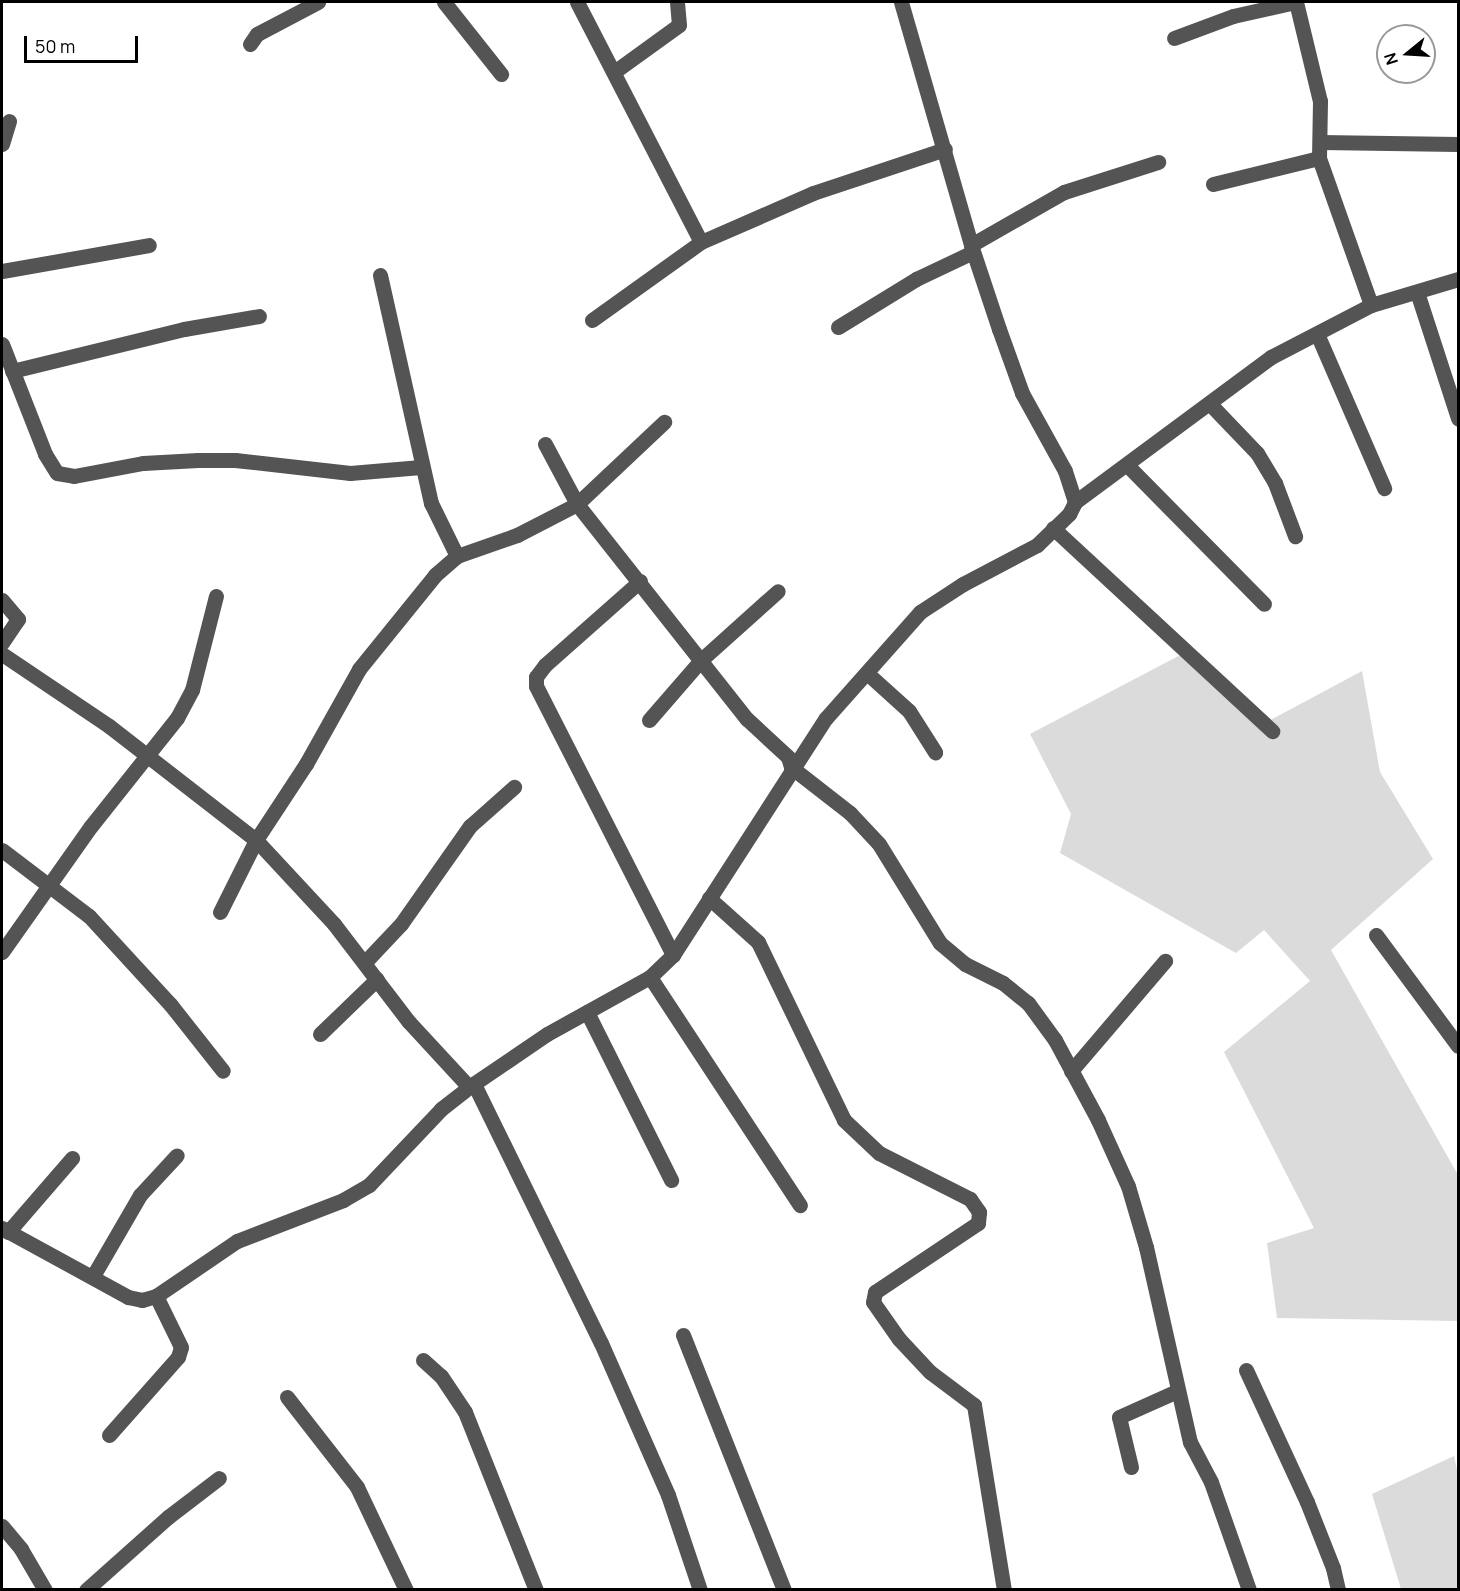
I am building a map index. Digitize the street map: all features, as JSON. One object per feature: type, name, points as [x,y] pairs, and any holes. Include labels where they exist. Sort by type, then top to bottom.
[{"type":"street","points":[[250,44],[257,34],[318,2]]},
{"type":"street","points":[[444,2],[501,74]]},
{"type":"street","points":[[577,2],[701,242]]},
{"type":"street","points":[[614,72],[679,25],[677,2]]},
{"type":"street","points":[[901,2],[972,248],[1022,393],[1057,454],[1075,502]]},
{"type":"street","points":[[1174,38],[1233,16],[1295,2],[1320,101],[1319,158],[1371,305]]},
{"type":"street","points":[[2,144],[9,122]]},
{"type":"street","points":[[1320,142],[1458,144]]},
{"type":"street","points":[[592,320],[701,242],[813,193],[945,149]]},
{"type":"street","points":[[1213,184],[1319,158]]},
{"type":"street","points":[[838,327],[1064,192],[1158,162]]},
{"type":"street","points":[[2,271],[149,245]]},
{"type":"street","points":[[380,275],[421,467],[431,503],[457,556]]},
{"type":"street","points":[[72,1158],[5,1230],[128,1297],[142,1300],[156,1296],[237,1241],[343,1200],[369,1185],[441,1108],[547,1034],[650,977],[673,955],[791,767],[826,718],[868,674],[920,612],[963,584],[1037,545],[1069,514],[1075,502],[1271,357],[1318,336],[1371,305],[1458,279]]},
{"type":"street","points":[[1417,292],[1458,418]]},
{"type":"street","points":[[12,371],[212,323],[259,316]]},
{"type":"street","points":[[1318,336],[1384,488]]},
{"type":"street","points":[[2,344],[45,454],[57,473],[74,476],[143,463],[198,460],[235,460],[350,473],[421,467]]},
{"type":"street","points":[[1210,404],[1257,453],[1275,483],[1295,536]]},
{"type":"street","points":[[220,912],[256,840],[306,765],[358,669],[413,600],[457,556],[517,535],[577,504],[664,422]]},
{"type":"street","points":[[545,444],[577,504],[747,719],[788,757],[791,767],[850,813],[879,844],[940,943],[965,964],[1004,983],[1028,1003],[1071,1071],[1128,1186],[1146,1247],[1190,1442],[1211,1482],[1249,1590]]},
{"type":"street","points":[[1127,465],[1264,604]]},
{"type":"street","points":[[1053,528],[1272,731]]},
{"type":"street","points":[[640,581],[545,665],[536,677],[536,686],[673,955]]},
{"type":"street","points":[[649,720],[701,660],[778,591]]},
{"type":"street","points":[[2,952],[91,826],[177,718],[192,690],[216,596]]},
{"type":"street","points":[[2,600],[18,619],[2,643]]},
{"type":"street","points":[[2,654],[37,675],[256,840],[366,961],[409,1022],[472,1085],[601,1343],[668,1495],[700,1590]]},
{"type":"street","points":[[868,674],[909,711],[935,752]]},
{"type":"street","points":[[366,961],[401,924],[470,826],[514,787]]},
{"type":"street","points":[[2,850],[51,884],[125,954],[223,1071]]},
{"type":"street","points":[[710,897],[758,942],[844,1120],[879,1153],[970,1199],[979,1212],[978,1223],[875,1292],[873,1302],[899,1339],[930,1372],[974,1406],[1005,1590]]},
{"type":"street","points":[[1376,935],[1458,1046]]},
{"type":"street","points":[[1071,1071],[1165,961]]},
{"type":"street","points":[[650,977],[800,1205]]},
{"type":"street","points":[[320,1034],[377,979]]},
{"type":"street","points":[[587,1012],[671,1180]]},
{"type":"street","points":[[93,1276],[140,1195],[177,1155]]},
{"type":"street","points":[[109,1436],[178,1357],[181,1347],[156,1296]]},
{"type":"street","points":[[683,1335],[784,1590]]},
{"type":"street","points":[[423,1360],[441,1376],[465,1412],[536,1590]]},
{"type":"street","points":[[1246,1370],[1308,1502],[1334,1568],[1338,1590]]},
{"type":"street","points":[[1131,1467],[1119,1417],[1177,1390]]},
{"type":"street","points":[[287,1397],[357,1487],[406,1590]]},
{"type":"street","points":[[86,1590],[168,1517],[219,1478]]},
{"type":"street","points":[[2,1526],[21,1549],[45,1590]]},
{"type":"shaded area","points":[[1186,652],[1265,723],[1362,671],[1380,772],[1433,859],[1331,950],[1458,1175],[1458,1321],[1277,1318],[1267,1243],[1314,1228],[1224,1052],[1310,981],[1264,930],[1236,953],[1060,853],[1071,814],[1030,734]]},
{"type":"shaded area","points":[[1454,1456],[1458,1474],[1458,1589],[1401,1589],[1372,1494]]}]
